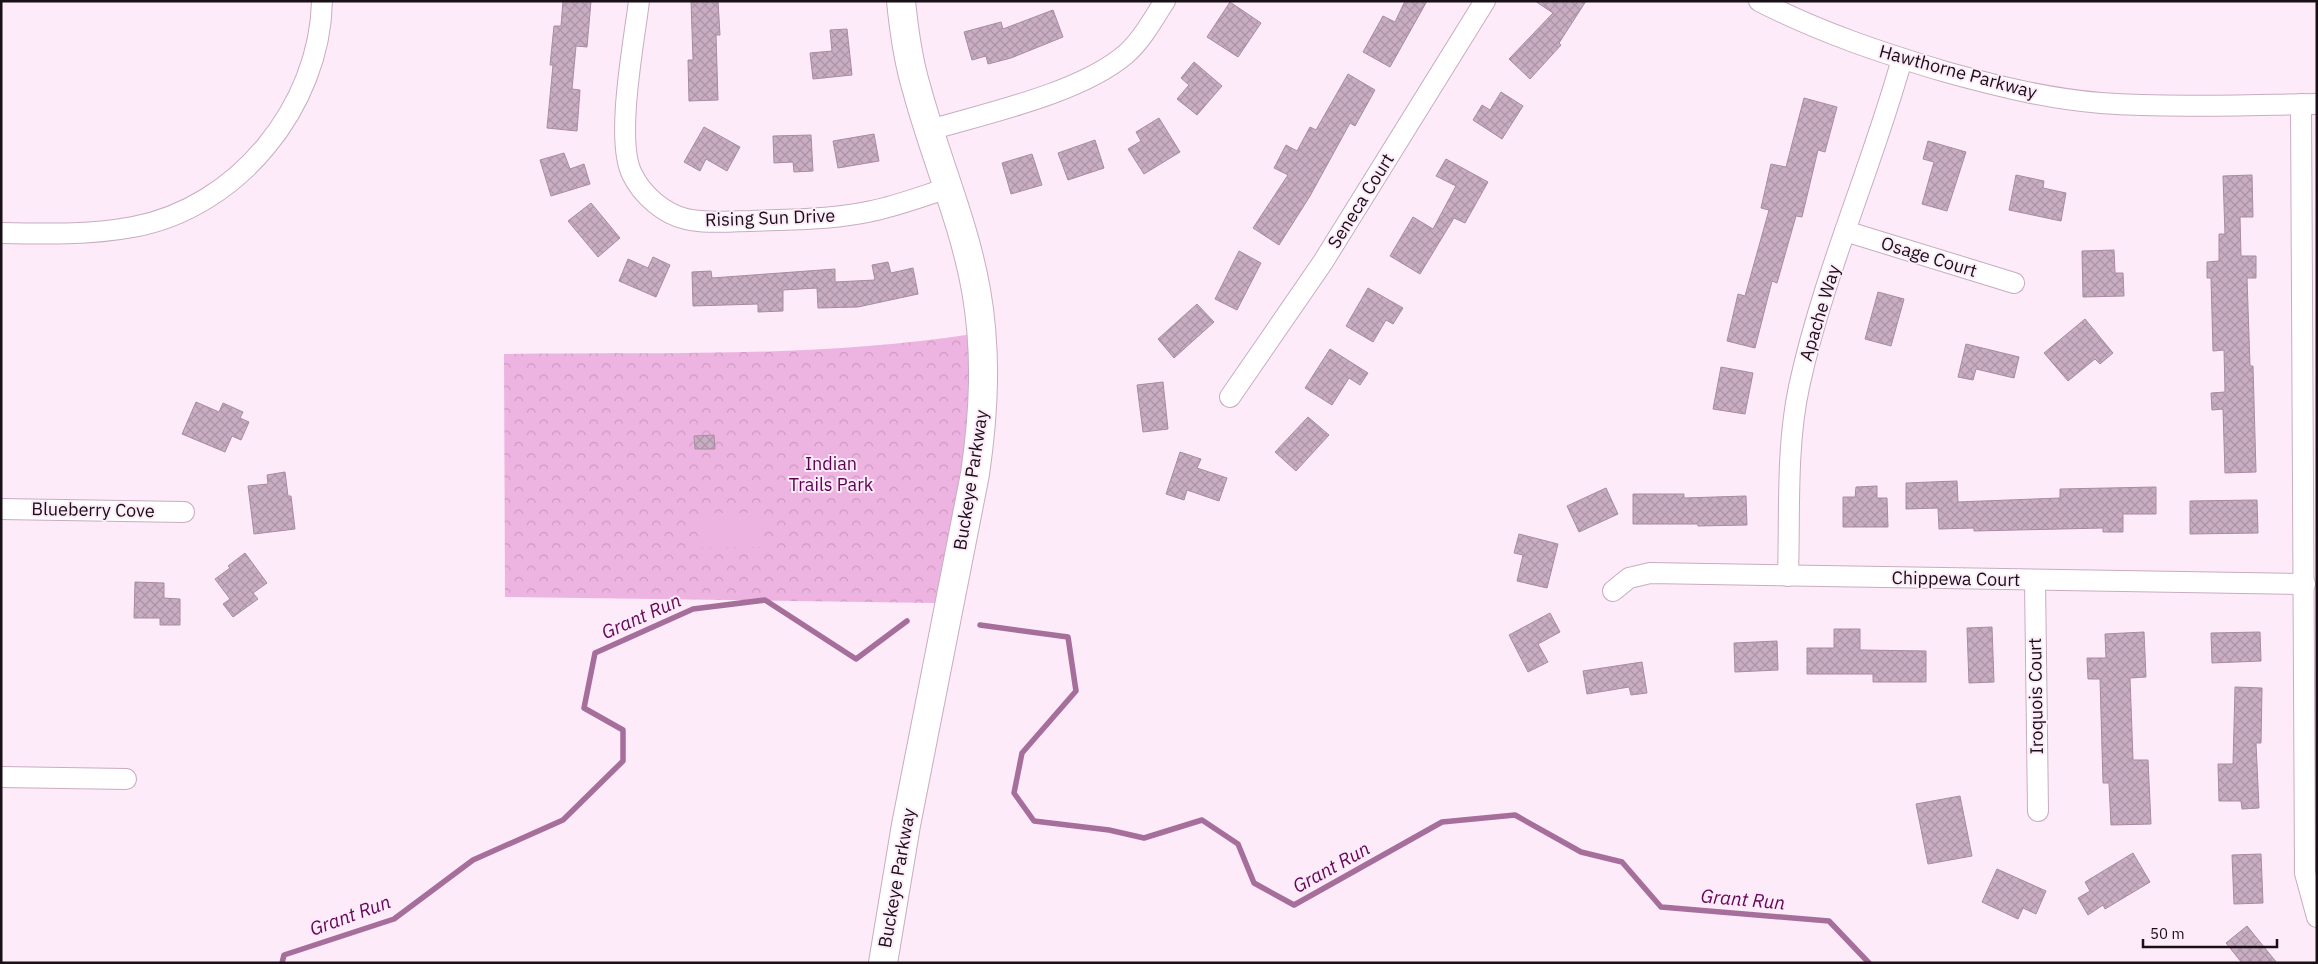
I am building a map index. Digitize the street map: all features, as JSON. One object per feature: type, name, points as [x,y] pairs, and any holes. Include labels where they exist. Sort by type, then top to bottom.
[{"type":"street","points":[[1,233],[95,233],[135,227],[175,215],[209,197],[241,173],[266,146],[297,102],[311,71],[322,23],[322,1]]},
{"type":"street","name":"Rising Sun Drive","points":[[639,1],[625,130],[626,154],[632,174],[647,196],[662,208],[685,219],[707,222],[825,218],[872,211],[948,188]]},
{"type":"street","name":"Buckeye Parkway","points":[[883,963],[906,824],[975,474],[981,429],[984,369],[982,331],[975,288],[948,188],[917,90],[906,43],[901,1]]},
{"type":"street","points":[[930,130],[1060,90],[1091,77],[1126,54],[1140,38],[1165,1]]},
{"type":"street","name":"Seneca Court","points":[[1230,397],[1322,262],[1485,1]]},
{"type":"street","name":"Hawthorne Parkway","points":[[1759,1],[1798,21],[1902,59],[1985,83],[2043,95],[2100,102],[2159,106],[2309,104]]},
{"type":"street","name":"Apache Way","points":[[1788,576],[1791,452],[1798,389],[1814,327],[1902,59]]},
{"type":"street","points":[[2309,104],[2310,431],[2304,584],[2311,708],[2305,874],[2317,917]]},
{"type":"street","name":"Osage Court","points":[[1845,231],[2014,283]]},
{"type":"street","name":"Blueberry Cove","points":[[1,509],[184,512]]},
{"type":"street","name":"Chippewa Court","points":[[1613,592],[1629,578],[1650,573],[2304,584]]},
{"type":"street","name":"Iroquois Court","points":[[2035,580],[2038,811]]},
{"type":"street","points":[[1,777],[126,779]]},
{"type":"green space","name":"Indian Trails Park","points":[[973,334],[969,432],[935,603],[505,597],[504,354],[797,350],[915,342]]},
{"type":"green space","points":[[699,513],[763,513],[763,547],[699,547]]},
{"type":"building","points":[[563,1],[591,1],[587,47],[576,46],[572,89],[580,90],[577,131],[547,128],[553,65],[550,65],[554,26],[561,26]]},
{"type":"building","points":[[691,1],[718,1],[720,35],[716,35],[718,100],[689,101],[688,60],[693,60]]},
{"type":"building","points":[[1405,1],[1427,1],[1390,67],[1363,52],[1383,16],[1395,22]]},
{"type":"building","points":[[1535,1],[1586,1],[1559,43],[1561,45],[1530,79],[1509,59],[1553,13]]},
{"type":"building","points":[[1230,2],[1261,23],[1238,57],[1207,37]]},
{"type":"building","points":[[1053,10],[1063,37],[1011,58],[988,64],[986,56],[972,60],[964,32],[1001,22],[1003,29]]},
{"type":"building","points":[[847,29],[852,75],[813,79],[810,53],[832,51],[830,30]]},
{"type":"building","points":[[1194,62],[1222,86],[1197,115],[1177,99],[1189,85],[1181,78]]},
{"type":"building","points":[[1348,74],[1375,90],[1355,126],[1350,123],[1310,196],[1279,245],[1253,228],[1288,175],[1274,168],[1286,145],[1297,151],[1310,127],[1316,130]]},
{"type":"building","points":[[1501,92],[1523,106],[1502,139],[1473,120],[1482,105],[1490,110]]},
{"type":"building","points":[[1804,98],[1837,107],[1825,152],[1818,150],[1802,217],[1796,216],[1777,283],[1772,281],[1755,348],[1727,341],[1738,294],[1745,296],[1769,210],[1761,208],[1771,164],[1786,167]]},
{"type":"building","points":[[1159,118],[1180,152],[1144,174],[1128,149],[1141,141],[1136,132]]},
{"type":"building","points":[[704,127],[740,147],[727,171],[706,159],[700,171],[684,162]]},
{"type":"building","points":[[874,134],[879,161],[838,168],[833,141]]},
{"type":"building","points":[[811,135],[813,171],[794,172],[793,162],[774,163],[773,136]]},
{"type":"building","points":[[1095,140],[1104,168],[1068,180],[1058,153]]},
{"type":"building","points":[[1928,141],[1966,152],[1947,211],[1922,204],[1934,162],[1923,159]]},
{"type":"building","points":[[564,153],[570,169],[584,164],[590,184],[551,196],[540,160]]},
{"type":"building","points":[[1032,154],[1042,185],[1011,194],[1002,163]]},
{"type":"building","points":[[1446,159],[1488,182],[1465,223],[1454,218],[1420,274],[1390,256],[1413,217],[1433,229],[1456,186],[1436,176]]},
{"type":"building","points":[[2016,175],[2044,181],[2043,188],[2066,193],[2061,221],[2009,210]]},
{"type":"building","points":[[2252,175],[2253,217],[2240,217],[2241,256],[2256,256],[2256,278],[2247,278],[2250,366],[2253,366],[2256,472],[2225,473],[2223,409],[2212,410],[2211,393],[2225,392],[2224,350],[2213,351],[2211,278],[2207,278],[2207,262],[2219,261],[2219,234],[2225,234],[2223,176]]},
{"type":"building","points":[[591,203],[620,238],[598,257],[568,221]]},
{"type":"building","points":[[2114,250],[2115,273],[2123,273],[2124,296],[2083,297],[2082,251]]},
{"type":"building","points":[[1239,251],[1261,263],[1237,310],[1215,299]]},
{"type":"building","points":[[653,257],[670,265],[656,297],[619,281],[628,259],[648,268]]},
{"type":"building","points":[[888,262],[891,273],[913,268],[918,294],[858,307],[818,308],[817,288],[783,290],[783,311],[758,312],[758,304],[693,306],[692,272],[711,271],[712,278],[835,269],[835,282],[875,280],[872,265]]},
{"type":"building","points":[[1368,288],[1403,308],[1393,324],[1386,320],[1373,342],[1346,326]]},
{"type":"building","points":[[1878,292],[1904,299],[1891,346],[1865,339]]},
{"type":"building","points":[[1197,304],[1214,322],[1174,358],[1158,339]]},
{"type":"building","points":[[2085,319],[2113,353],[2100,364],[2095,359],[2068,381],[2044,353]]},
{"type":"building","points":[[1966,344],[2019,357],[2014,378],[1976,369],[1973,380],[1958,377]]},
{"type":"building","points":[[1330,349],[1368,373],[1360,385],[1349,378],[1332,405],[1305,388]]},
{"type":"building","points":[[1721,367],[1753,373],[1745,414],[1713,409]]},
{"type":"building","points":[[1163,382],[1168,429],[1143,432],[1137,385]]},
{"type":"building","points":[[196,402],[219,412],[223,403],[243,412],[240,418],[249,422],[241,440],[232,436],[225,452],[182,434]]},
{"type":"building","points":[[1308,417],[1329,435],[1296,471],[1275,452]]},
{"type":"building","points":[[714,435],[715,449],[695,449],[694,436]]},
{"type":"building","points":[[1180,452],[1201,459],[1197,468],[1227,478],[1219,501],[1187,490],[1184,500],[1166,494]]},
{"type":"building","points":[[285,472],[288,496],[291,496],[295,529],[254,534],[248,486],[268,484],[267,475]]},
{"type":"building","points":[[1957,481],[1958,502],[2060,498],[2060,489],[2156,487],[2156,514],[2123,514],[2123,532],[2103,532],[2103,528],[1974,531],[1974,528],[1939,529],[1938,508],[1906,509],[1906,483]]},
{"type":"building","points":[[1877,486],[1877,498],[1887,498],[1888,527],[1843,527],[1843,497],[1855,497],[1856,487]]},
{"type":"building","points":[[1606,488],[1618,514],[1579,532],[1567,506]]},
{"type":"building","points":[[1633,494],[1684,494],[1684,498],[1746,496],[1747,525],[1633,524]]},
{"type":"building","points":[[2257,500],[2258,533],[2190,534],[2190,501]]},
{"type":"building","points":[[1519,534],[1558,544],[1547,588],[1517,581],[1523,555],[1514,553]]},
{"type":"building","points":[[245,553],[267,583],[253,593],[258,599],[233,617],[223,604],[230,599],[215,579],[230,568],[228,566]]},
{"type":"building","points":[[135,582],[164,583],[164,598],[180,599],[180,625],[160,625],[160,618],[134,618]]},
{"type":"building","points":[[1550,613],[1560,632],[1538,644],[1548,662],[1528,672],[1509,635]]},
{"type":"building","points":[[1992,627],[1994,682],[1969,683],[1967,628]]},
{"type":"building","points":[[1834,629],[1860,629],[1860,650],[1926,651],[1926,682],[1873,682],[1873,674],[1807,674],[1807,648],[1834,648]]},
{"type":"building","points":[[2144,632],[2146,677],[2130,678],[2133,760],[2148,760],[2151,824],[2111,825],[2109,783],[2103,783],[2100,679],[2088,679],[2087,658],[2106,658],[2105,634]]},
{"type":"building","points":[[2260,632],[2261,661],[2212,663],[2211,633]]},
{"type":"building","points":[[1777,641],[1778,670],[1735,672],[1734,643]]},
{"type":"building","points":[[1642,662],[1647,693],[1631,695],[1629,687],[1587,694],[1583,671]]},
{"type":"building","points":[[2235,687],[2262,688],[2261,743],[2256,743],[2259,808],[2242,809],[2241,801],[2219,801],[2218,764],[2233,764]]},
{"type":"building","points":[[1960,796],[1972,856],[1928,864],[1916,804]]},
{"type":"building","points":[[2133,853],[2150,882],[2105,909],[2103,905],[2088,915],[2078,898],[2090,891],[2085,882]]},
{"type":"building","points":[[2261,854],[2263,903],[2234,904],[2232,855]]},
{"type":"building","points":[[1997,869],[2046,891],[2036,914],[2023,908],[2018,919],[1982,902]]},
{"type":"building","points":[[2247,926],[2277,963],[2242,963],[2226,943]]},
{"type":"waterway","name":"Grant Run","points":[[282,963],[284,955],[394,919],[473,860],[563,820],[623,761],[623,730],[584,708],[595,653],[693,609],[765,600],[856,659],[907,621]]},
{"type":"waterway","name":"Grant Run","points":[[980,625],[1068,637],[1076,691],[1022,753],[1014,793],[1034,821],[1109,830],[1144,838],[1202,820],[1238,844],[1254,883],[1294,905],[1442,822],[1515,815],[1581,852],[1622,862],[1661,907],[1829,921],[1869,963]]}]
